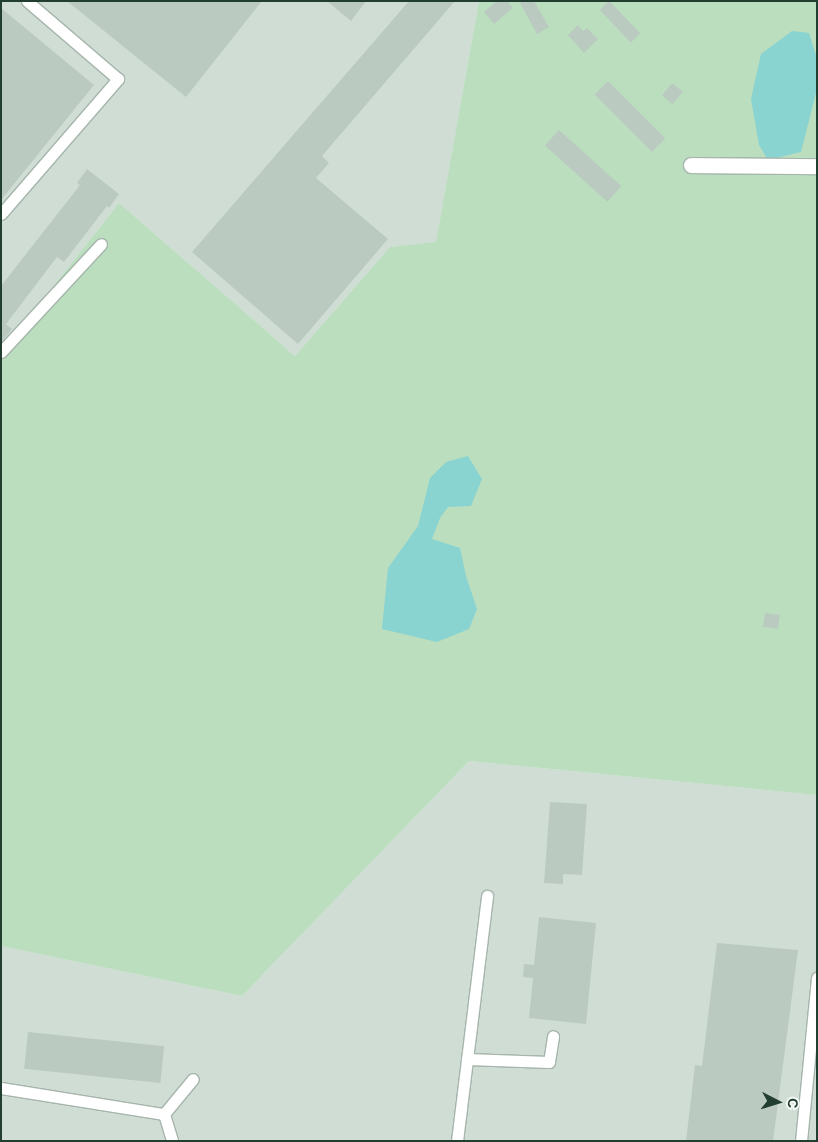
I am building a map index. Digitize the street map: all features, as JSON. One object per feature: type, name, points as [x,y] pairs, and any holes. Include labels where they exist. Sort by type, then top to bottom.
[{"type":"street","points":[[691,165],[817,166]]},
{"type":"lane","points":[[1,214],[118,79],[27,1]]},
{"type":"lane","points":[[1,352],[101,244]]},
{"type":"lane","points":[[457,1141],[487,896]]},
{"type":"lane","points":[[800,1141],[817,978]]},
{"type":"lane","points":[[467,1059],[549,1062],[554,1036]]},
{"type":"lane","points":[[164,1114],[193,1079]]},
{"type":"lane","points":[[1,1088],[164,1114]]},
{"type":"lane","points":[[164,1114],[172,1141]]},
{"type":"shaded area","points":[[1,1],[479,1],[436,243],[390,247],[295,356],[119,203],[1,353]]},
{"type":"shaded area","points":[[469,761],[817,795],[817,1141],[1,1141],[1,946],[242,996]]},
{"type":"green space","points":[[479,1],[817,1],[817,795],[469,761],[242,996],[1,946],[1,353],[119,203],[295,356],[390,247],[436,242]]},
{"type":"water","points":[[792,31],[809,33],[817,58],[816,93],[801,152],[768,160],[759,145],[751,99],[761,54]]},
{"type":"water","points":[[468,456],[482,479],[471,506],[448,507],[440,518],[432,539],[460,548],[466,576],[477,609],[469,629],[437,642],[382,629],[388,568],[418,526],[430,478],[446,462]]},
{"type":"building","points":[[67,1],[262,1],[186,97]]},
{"type":"building","points":[[327,1],[366,1],[351,21]]},
{"type":"building","points":[[409,1],[455,1],[322,156],[329,163],[316,178],[388,239],[298,344],[192,252]]},
{"type":"building","points":[[497,1],[507,1],[513,8],[494,24],[484,12]]},
{"type":"building","points":[[519,1],[534,1],[549,27],[537,34]]},
{"type":"building","points":[[609,1],[640,33],[631,42],[600,10]]},
{"type":"building","points":[[1,8],[94,85],[1,200]]},
{"type":"building","points":[[578,25],[583,31],[587,28],[598,39],[584,53],[568,35]]},
{"type":"building","points":[[608,81],[665,138],[652,152],[595,94]]},
{"type":"building","points":[[672,83],[683,92],[673,104],[662,95]]},
{"type":"building","points":[[559,130],[621,186],[607,202],[545,146]]},
{"type":"building","points":[[87,169],[119,194],[109,208],[107,206],[64,262],[57,257],[6,324],[12,329],[1,343],[1,286],[80,185],[77,183]]},
{"type":"building","points":[[765,613],[780,615],[778,629],[763,627]]},
{"type":"building","points":[[550,802],[587,804],[582,875],[563,874],[563,884],[544,883]]},
{"type":"building","points":[[539,917],[596,923],[586,1024],[529,1018],[533,978],[523,977],[524,964],[534,965]]},
{"type":"building","points":[[717,943],[798,950],[773,1141],[686,1141],[695,1065],[702,1066]]},
{"type":"building","points":[[28,1032],[164,1046],[160,1083],[24,1069]]}]
